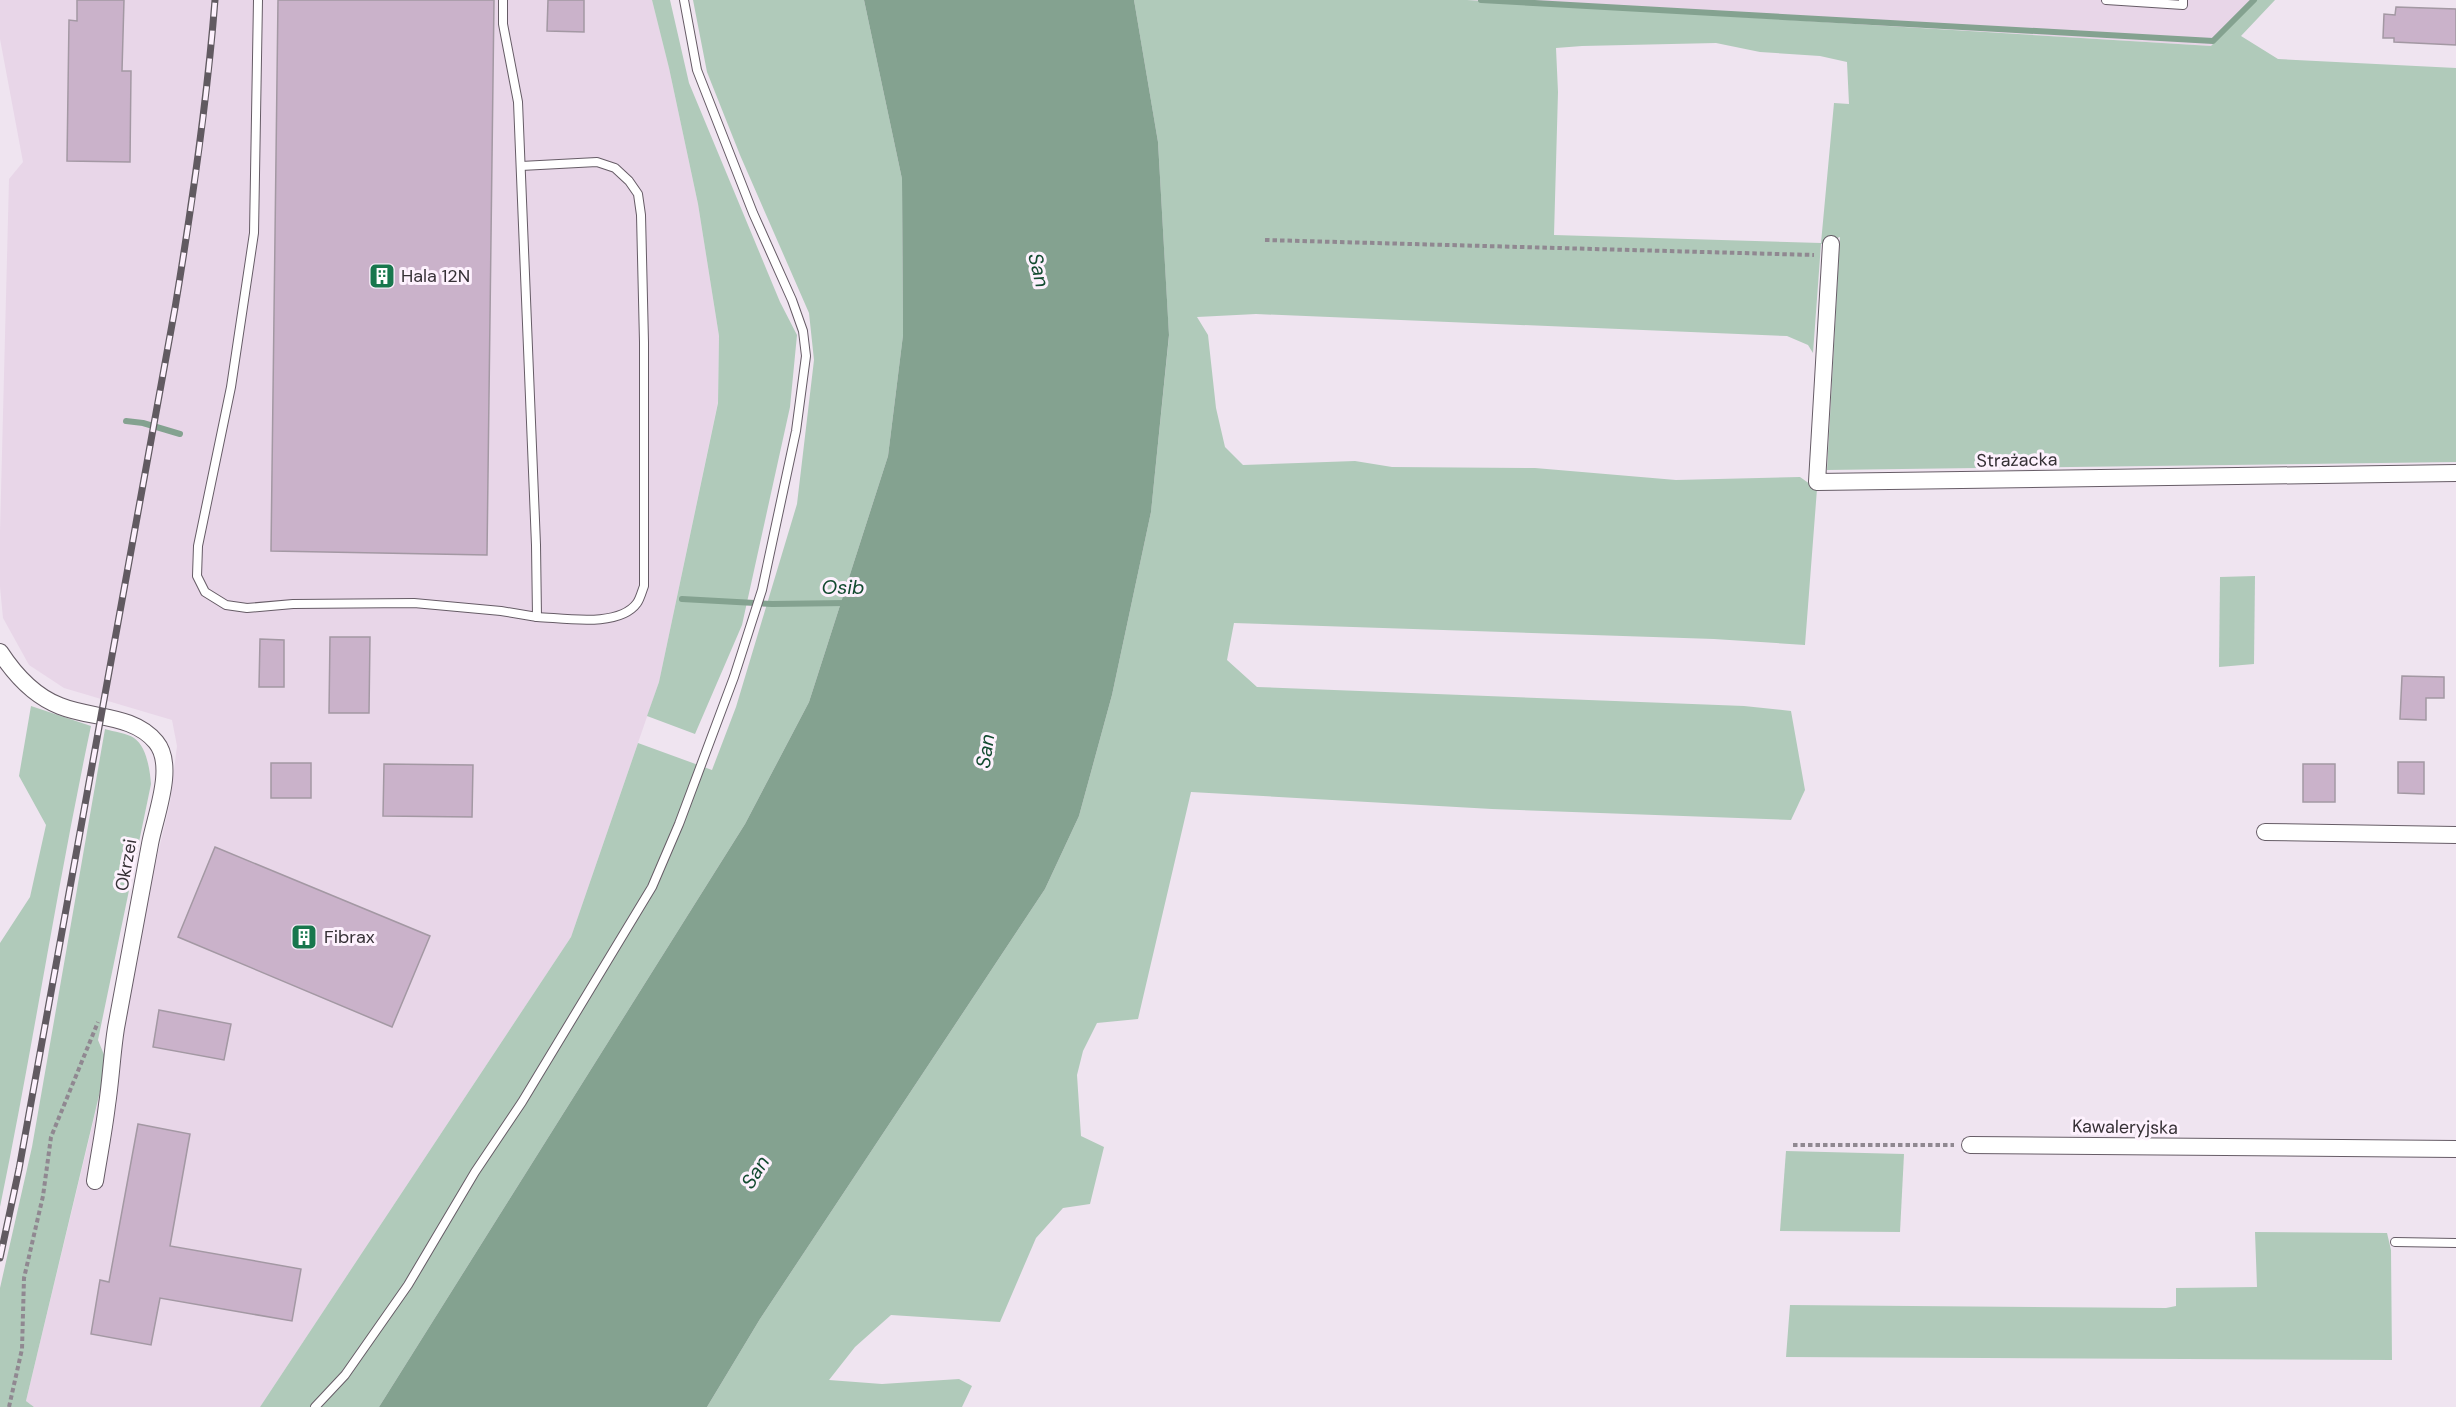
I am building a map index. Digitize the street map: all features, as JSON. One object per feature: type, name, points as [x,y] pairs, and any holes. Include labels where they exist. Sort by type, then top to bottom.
[{"type":"street","name":"Strażacka","points":[[1830,249],[1817,482],[2456,473]]},
{"type":"street","name":"Okrzei","points":[[0,652],[15,674],[37,693],[59,706],[132,723],[147,732],[159,745],[164,758],[165,780],[151,837],[116,1030],[95,1181]]},
{"type":"street","points":[[2265,832],[2456,835]]},
{"type":"street","name":"Kawaleryjska","points":[[1970,1145],[2456,1149]]},
{"type":"lane","points":[[258,0],[254,233],[231,387],[198,546],[197,576],[205,591],[226,605],[247,608],[293,604],[414,603],[501,611],[537,617],[607,620],[626,613],[638,603],[644,586],[644,342],[641,214],[638,194],[629,181],[615,168],[597,162],[520,166]]},
{"type":"lane","points":[[503,0],[502,24],[518,102],[537,617]]},
{"type":"lane","points":[[315,1407],[345,1375],[408,1285],[475,1172],[522,1102],[652,887],[679,824],[756,613],[796,431],[806,356],[803,331],[792,300],[753,213],[697,70],[684,0]]},
{"type":"lane","points":[[2106,0],[2183,5],[2183,0]]},
{"type":"lane","points":[[2395,1242],[2456,1243]]},
{"type":"path","points":[[1265,240],[1830,249]]},
{"type":"path","points":[[9,1407],[22,1349],[24,1278],[43,1196],[51,1137],[100,1016]]},
{"type":"path","points":[[1793,1144],[1970,1145]]},
{"type":"shaded area","points":[[0,0],[652,0],[698,204],[719,336],[718,402],[659,682],[571,937],[260,1407],[34,1407],[26,1401],[170,803],[177,746],[172,720],[64,688],[29,665],[3,618],[0,587],[0,532],[9,179],[23,162],[0,39]]},
{"type":"shaded area","points":[[652,0],[670,0],[689,83],[780,302],[797,335],[790,407],[742,625],[695,734],[647,716],[659,682],[718,403],[719,336],[698,204]]},
{"type":"shaded area","points":[[693,0],[864,0],[902,179],[903,335],[888,456],[809,702],[745,824],[379,1407],[260,1407],[571,937],[638,743],[712,770],[736,707],[797,504],[814,360],[809,313],[740,155],[707,72]]},
{"type":"shaded area","points":[[1134,0],[1467,0],[2211,46],[2255,0],[2275,0],[2241,36],[2278,59],[2456,68],[2456,462],[1827,470],[1840,237],[1821,244],[1813,353],[1808,345],[1787,336],[1256,314],[1197,317],[1208,335],[1216,408],[1225,447],[1243,465],[1355,461],[1392,467],[1535,468],[1676,480],[1800,477],[1817,489],[1805,645],[1714,639],[1234,623],[1227,660],[1257,687],[1744,706],[1791,711],[1805,790],[1791,820],[1492,809],[1191,792],[1138,1019],[1097,1023],[1083,1051],[1077,1075],[1081,1136],[1104,1147],[1090,1204],[1063,1208],[1036,1238],[1000,1322],[891,1315],[855,1347],[829,1380],[882,1384],[959,1379],[972,1386],[962,1407],[707,1407],[760,1319],[1045,889],[1079,816],[1112,695],[1151,512],[1169,336],[1158,142]],"holes":[[[1716,43],[1760,52],[1820,56],[1847,62],[1849,104],[1834,103],[1821,243],[1554,235],[1558,92],[1556,48]]]},
{"type":"shaded area","points":[[1467,0],[2255,0],[2211,46]]},
{"type":"shaded area","points":[[2255,576],[2254,664],[2219,667],[2220,577]]},
{"type":"shaded area","points":[[31,706],[91,726],[0,1207],[0,943],[30,897],[46,825],[19,776]]},
{"type":"shaded area","points":[[105,729],[128,735],[138,742],[147,760],[151,784],[98,1040],[107,1062],[26,1401],[34,1407],[0,1407],[0,1288],[32,1147]]},
{"type":"shaded area","points":[[1786,1151],[1904,1154],[1900,1232],[1780,1231]]},
{"type":"shaded area","points":[[2255,1232],[2387,1233],[2391,1250],[2392,1360],[1786,1357],[1790,1305],[2166,1308],[2176,1306],[2176,1288],[2257,1287]]},
{"type":"water","name":"San","points":[[864,0],[1134,0],[1158,142],[1169,335],[1151,512],[1112,695],[1079,816],[1045,889],[760,1319],[707,1407],[379,1407],[745,824],[809,702],[888,456],[903,335],[902,179]]},
{"type":"building","points":[[77,0],[124,0],[122,71],[131,71],[130,162],[67,161],[69,20],[77,21]]},
{"type":"building","name":"Hala 12N","points":[[278,0],[494,0],[487,555],[271,551]]},
{"type":"building","points":[[548,0],[584,0],[584,32],[547,31]]},
{"type":"building","points":[[2396,7],[2456,9],[2456,45],[2394,42],[2394,38],[2383,38],[2384,14],[2395,15]]},
{"type":"building","points":[[330,637],[370,637],[369,713],[329,713]]},
{"type":"building","points":[[260,639],[284,640],[284,687],[259,687]]},
{"type":"building","points":[[2402,676],[2444,677],[2444,698],[2426,698],[2426,720],[2400,719]]},
{"type":"building","points":[[2398,762],[2424,762],[2424,794],[2398,793]]},
{"type":"building","points":[[271,763],[311,763],[311,798],[271,798]]},
{"type":"building","points":[[384,764],[473,765],[472,817],[383,816]]},
{"type":"building","points":[[2303,764],[2335,764],[2335,802],[2303,802]]},
{"type":"building","name":"Fibrax","points":[[215,847],[430,936],[392,1027],[178,937]]},
{"type":"building","points":[[159,1010],[231,1024],[224,1060],[153,1047]]},
{"type":"building","points":[[138,1124],[190,1134],[170,1246],[301,1269],[292,1321],[160,1298],[151,1345],[91,1334],[100,1280],[109,1282]]},
{"type":"waterway","points":[[1481,0],[2213,41],[2254,0]]},
{"type":"waterway","name":"Osib","points":[[126,421],[143,423],[180,434]]},
{"type":"waterway","name":"Osib","points":[[682,599],[772,604],[846,603]]},
{"type":"railway","points":[[0,1258],[19,1169],[175,308],[198,154],[215,0]]},
{"type":"place","name":"Hala 12N","points":[[382,276]]},
{"type":"place","name":"Fibrax","points":[[304,937]]}]
